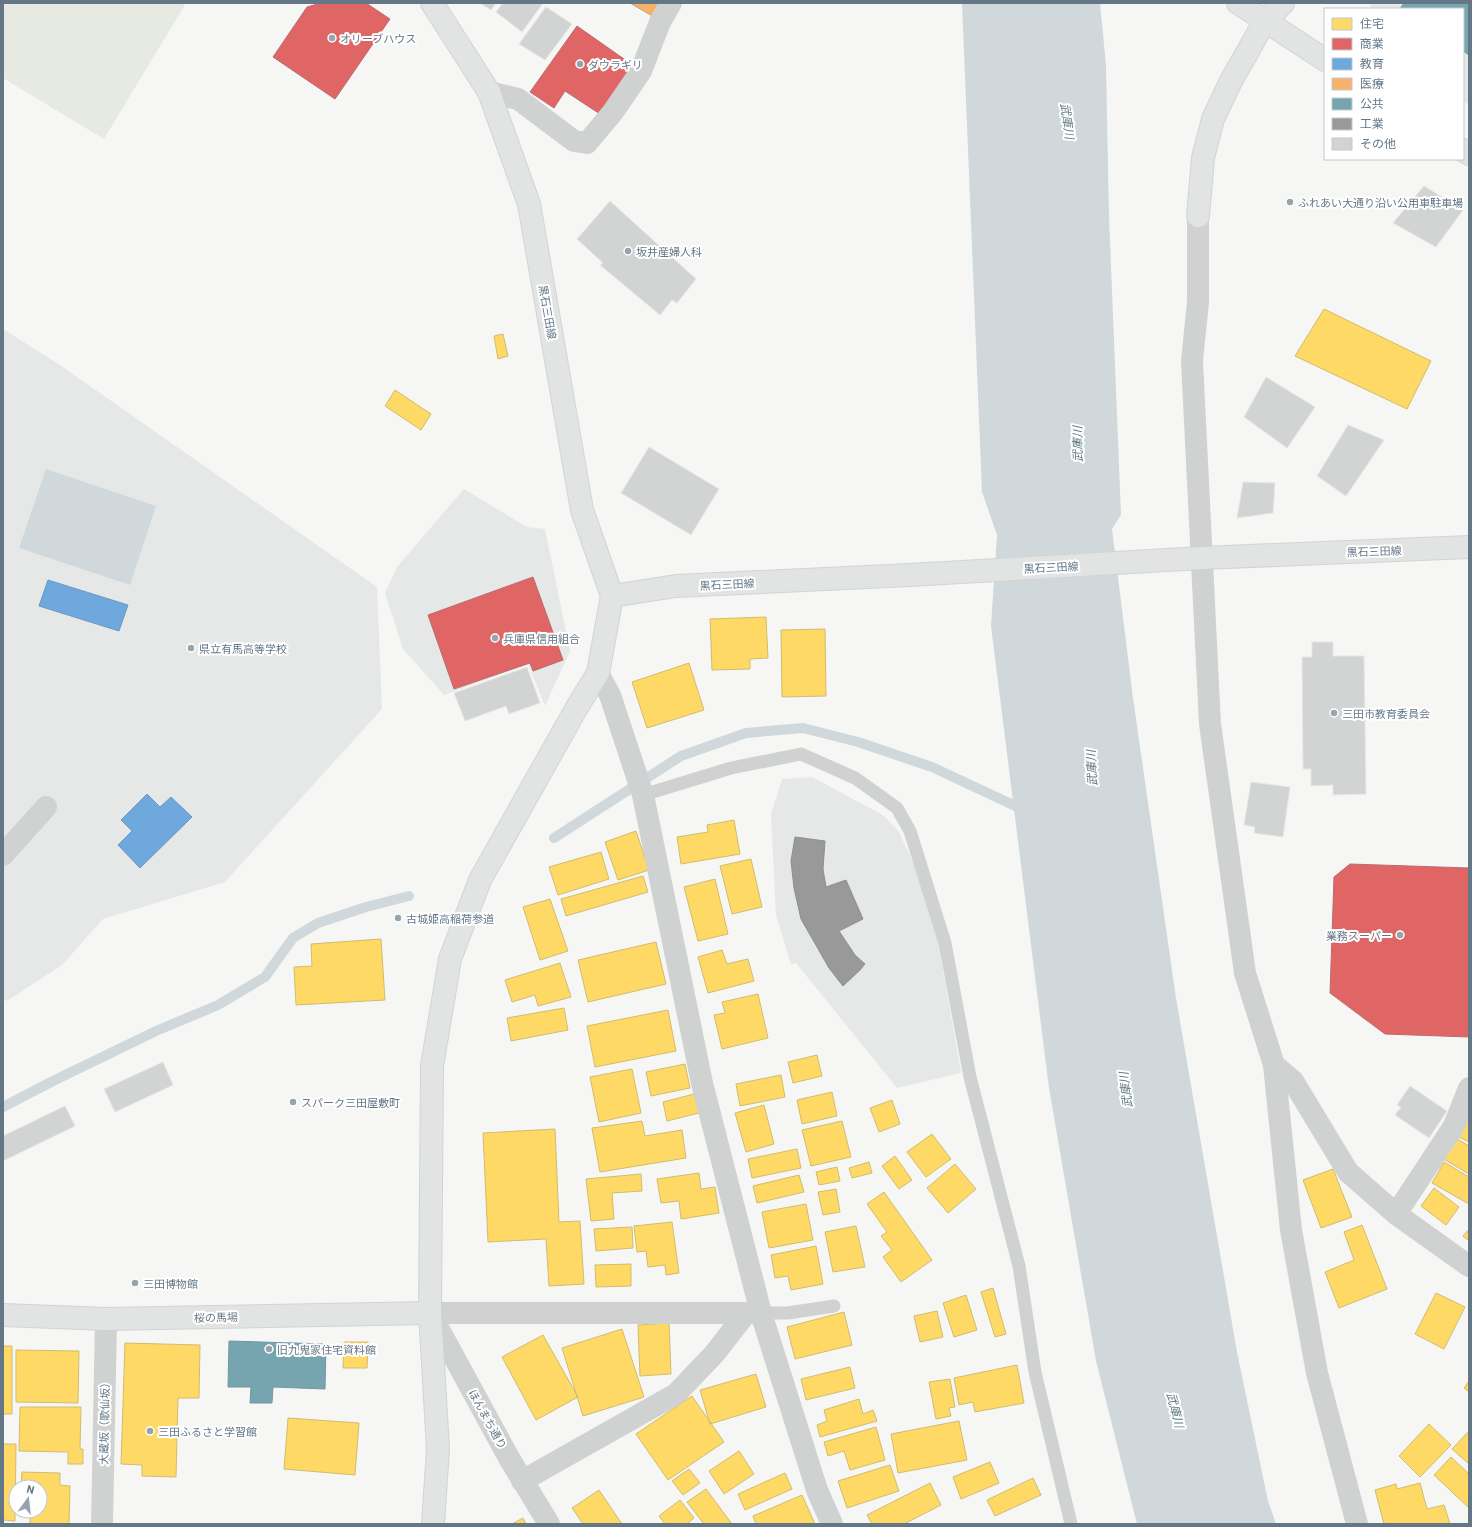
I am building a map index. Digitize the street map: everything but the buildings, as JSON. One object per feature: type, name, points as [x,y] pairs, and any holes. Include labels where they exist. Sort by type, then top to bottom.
[{"type":"street","name":"黒石三田線","points":[[432,3],[489,92],[529,204],[582,510],[612,596],[676,586],[1192,559],[1469,547]]},
{"type":"street","points":[[489,92],[518,98],[574,141],[587,143],[613,112],[640,71],[660,22],[671,3]]},
{"type":"street","points":[[1238,3],[1324,59]]},
{"type":"street","points":[[1283,3],[1265,21],[1231,81],[1213,119],[1203,158],[1198,216],[1198,302],[1192,360],[1192,559],[1210,724],[1245,973],[1274,1065],[1292,1230],[1315,1365],[1357,1524]]},
{"type":"street","points":[[433,1524],[438,1449],[430,1313],[432,1066],[450,959],[480,880],[572,716],[598,673],[612,596]]},
{"type":"street","points":[[598,673],[610,696],[642,792],[702,1083],[753,1313],[817,1490],[832,1524]]},
{"type":"street","points":[[3,855],[46,807]]},
{"type":"street","points":[[1274,1065],[1293,1081],[1348,1172],[1396,1214],[1469,1266]]},
{"type":"street","points":[[1396,1214],[1454,1126],[1469,1088]]},
{"type":"street","points":[[430,1313],[753,1313]]},
{"type":"street","name":"桜の馬場","points":[[3,1315],[106,1319],[430,1313]]},
{"type":"street","name":"ほんまち通り","points":[[430,1313],[522,1481],[549,1524]]},
{"type":"street","points":[[522,1481],[676,1394],[753,1313]]},
{"type":"street","name":"大蔵坂（歌仙坂）","points":[[102,1524],[106,1319]]},
{"type":"lane","points":[[642,792],[731,768],[802,754],[855,778],[897,808],[910,831],[945,943],[970,1077],[1019,1266],[1035,1372],[1071,1524]]},
{"type":"lane","points":[[753,1313],[788,1313],[834,1306]]},
{"type":"shaded area","points":[[3,3],[186,3],[104,139],[3,78]]},
{"type":"shaded area","points":[[1370,3],[1469,3],[1469,105],[1464,102],[1464,8],[1371,8]]},
{"type":"shaded area","name":"県立有馬高等学校","points":[[3,329],[60,365],[377,587],[382,709],[225,882],[103,919],[62,965],[7,1001],[3,999]]},
{"type":"shaded area","points":[[464,489],[527,527],[545,529],[570,651],[545,706],[528,664],[444,695],[403,649],[385,593],[397,567]]},
{"type":"shaded area","points":[[812,777],[883,815],[899,832],[931,901],[961,1073],[897,1088],[796,963],[791,964],[776,915],[771,814],[782,779]]},
{"type":"water","name":"武庫川","points":[[962,3],[1100,3],[1106,65],[1109,216],[1121,515],[1112,529],[1133,698],[1176,998],[1237,1352],[1268,1501],[1276,1524],[1137,1524],[1096,1361],[1049,1088],[991,626],[997,535],[982,492]]},
{"type":"water","points":[[46,469],[156,506],[130,585],[19,548]]},
{"type":"waterway","points":[[554,838],[681,756],[746,733],[803,728],[858,742],[932,767],[1026,811]]},
{"type":"waterway","points":[[3,1107],[156,1031],[218,1005],[265,977],[293,938],[318,923],[366,907],[409,896]]},
{"type":"place","name":"オリーブハウス","points":[[332,38]]},
{"type":"place","name":"ダウラギリ","points":[[580,64]]},
{"type":"place","name":"ふれあい大通り沿い公用車駐車場","points":[[1290,202]]},
{"type":"place","name":"坂井産婦人科","points":[[628,251]]},
{"type":"place","name":"兵庫県信用組合","points":[[495,638]]},
{"type":"place","name":"県立有馬高等学校","points":[[191,648]]},
{"type":"place","name":"三田市教育委員会","points":[[1334,713]]},
{"type":"place","name":"古城姫高稲荷参道","points":[[398,918]]},
{"type":"place","name":"業務スーパー","points":[[1400,935]]},
{"type":"place","name":"スパーク三田屋敷町","points":[[293,1102]]},
{"type":"place","name":"三田博物館","points":[[135,1283]]},
{"type":"place","name":"旧九鬼家住宅資料館","points":[[269,1349]]},
{"type":"place","name":"三田ふるさと学習館","points":[[150,1431]]}]
